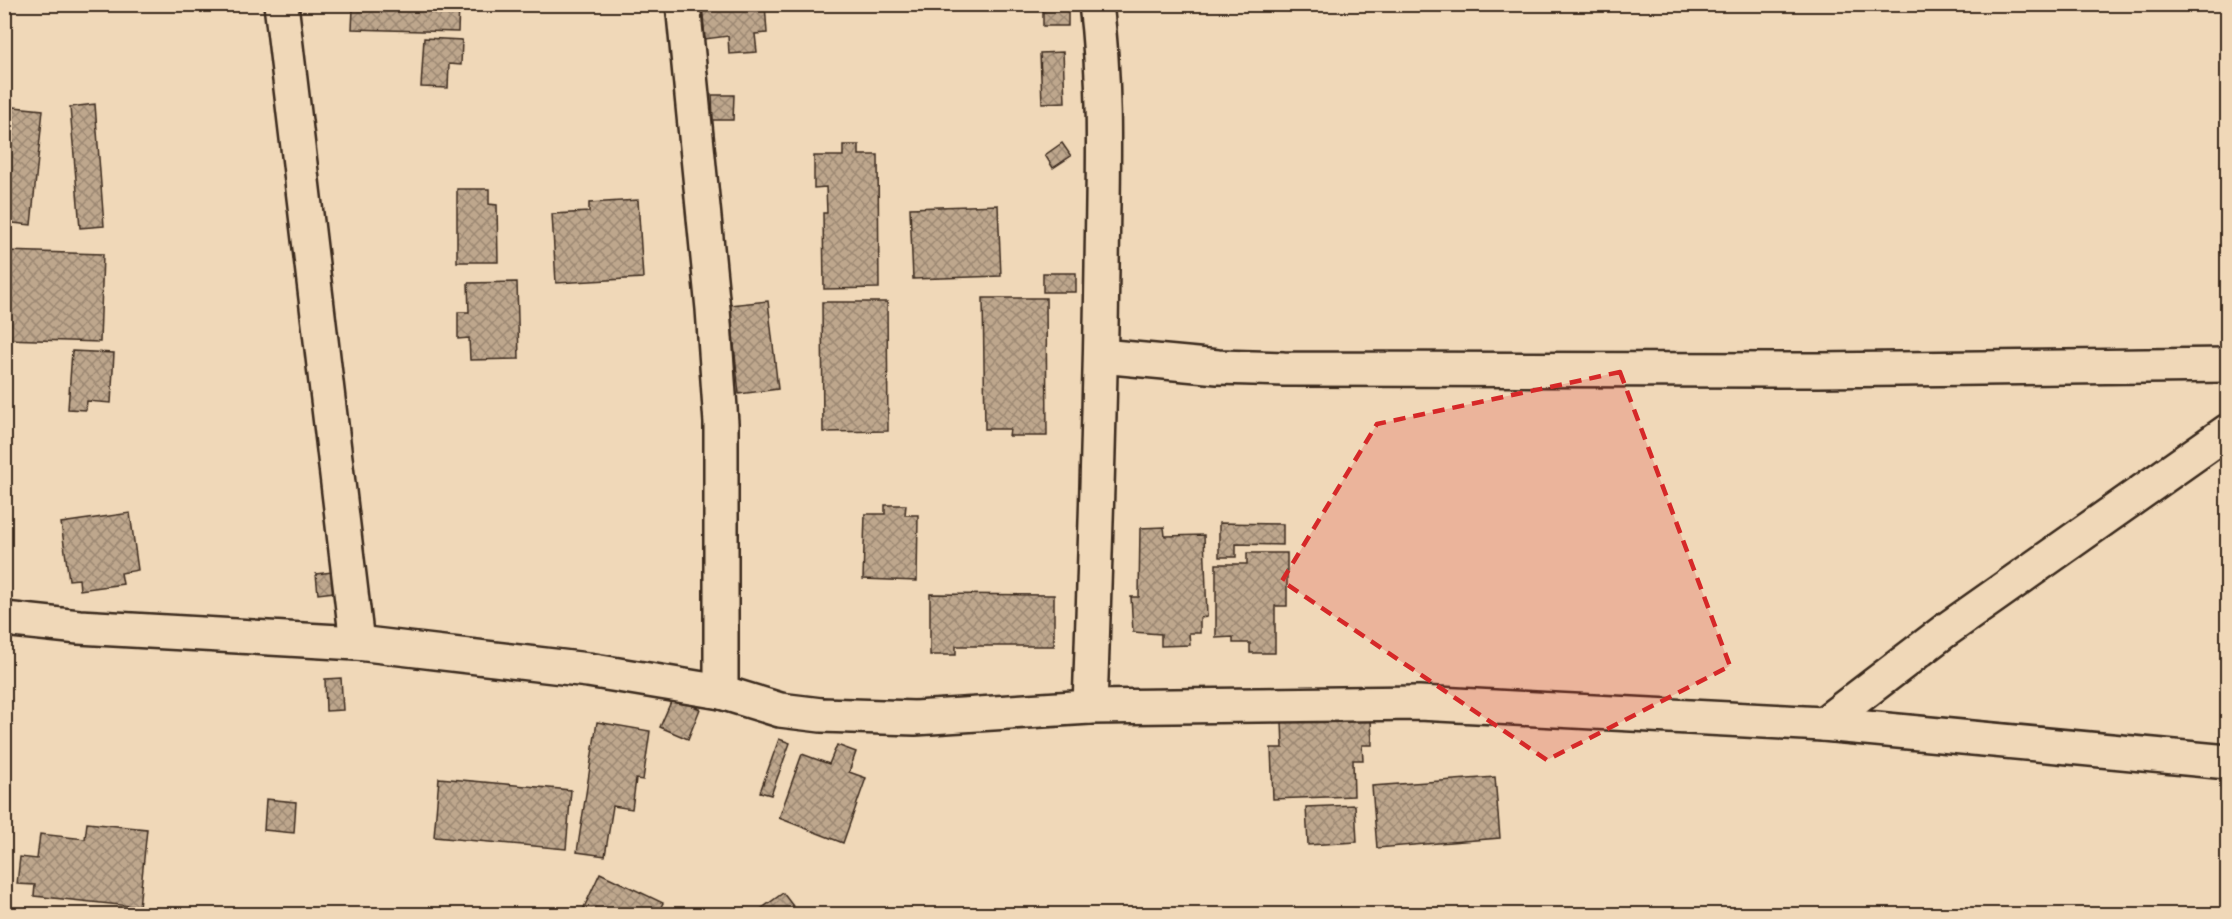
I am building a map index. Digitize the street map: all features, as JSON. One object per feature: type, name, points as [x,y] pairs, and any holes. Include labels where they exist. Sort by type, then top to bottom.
[{"type":"street","points":[[281,4],[357,643]]},
{"type":"street","points":[[683,4],[713,309],[721,423],[722,692]]},
{"type":"street","points":[[1090,708],[1101,356],[1103,167],[1101,38],[1096,4]]},
{"type":"street","points":[[1101,356],[1218,367],[1284,369],[1819,370],[2228,365]]},
{"type":"street","points":[[1823,724],[1946,630],[2228,431]]},
{"type":"street","points":[[4,619],[79,627],[357,643],[588,670],[722,692],[780,710],[821,715],[915,718],[1090,708],[1419,703],[1823,724],[2228,762]]},
{"type":"highlighted area","points":[[1620,372],[1730,666],[1547,760],[1282,581],[1377,424]]},
{"type":"building","points":[[342,4],[459,4],[458,32],[352,29],[353,9],[342,9]]},
{"type":"building","points":[[702,4],[765,4],[767,33],[755,34],[757,52],[729,54],[728,36],[705,39]]},
{"type":"building","points":[[1043,4],[1068,4],[1068,26],[1043,26]]},
{"type":"building","points":[[424,38],[462,40],[461,65],[449,64],[448,88],[421,87]]},
{"type":"building","points":[[1063,52],[1065,102],[1042,103],[1040,53]]},
{"type":"building","points":[[712,95],[734,95],[733,120],[713,120]]},
{"type":"building","points":[[95,104],[104,226],[80,228],[70,107]]},
{"type":"building","points":[[4,106],[43,110],[31,225],[4,222]]},
{"type":"building","points":[[1062,143],[1071,156],[1053,168],[1045,155]]},
{"type":"building","points":[[843,145],[859,145],[859,155],[878,155],[879,288],[824,289],[823,213],[827,213],[826,187],[814,188],[814,156],[843,156]]},
{"type":"building","points":[[457,189],[489,189],[489,204],[497,205],[498,262],[457,262]]},
{"type":"building","points":[[638,200],[643,278],[556,283],[552,214],[589,212],[589,203]]},
{"type":"building","points":[[998,205],[1001,276],[913,279],[910,208]]},
{"type":"building","points":[[4,251],[103,254],[100,342],[4,339]]},
{"type":"building","points":[[1043,273],[1076,273],[1076,292],[1043,292]]},
{"type":"building","points":[[517,282],[519,359],[470,360],[469,338],[458,339],[458,312],[469,312],[468,283]]},
{"type":"building","points":[[983,298],[1046,298],[1047,436],[1009,436],[1010,429],[985,429]]},
{"type":"building","points":[[768,301],[778,389],[739,394],[730,305]]},
{"type":"building","points":[[822,302],[887,302],[888,431],[823,432]]},
{"type":"building","points":[[72,351],[114,353],[111,403],[87,401],[86,410],[68,409]]},
{"type":"building","points":[[885,505],[906,505],[905,515],[918,515],[917,581],[863,579],[865,514],[885,514]]},
{"type":"building","points":[[130,513],[138,570],[121,573],[123,584],[80,590],[79,579],[69,580],[61,523]]},
{"type":"building","points":[[1219,523],[1283,524],[1283,545],[1236,544],[1236,557],[1219,557]]},
{"type":"building","points":[[1164,527],[1165,536],[1204,535],[1207,617],[1200,618],[1200,633],[1189,633],[1190,645],[1161,646],[1161,634],[1133,632],[1131,597],[1139,597],[1140,528]]},
{"type":"building","points":[[1247,553],[1287,553],[1287,606],[1275,606],[1275,653],[1250,653],[1250,643],[1233,643],[1233,637],[1216,638],[1216,564],[1247,564]]},
{"type":"building","points":[[332,572],[334,592],[318,594],[316,574]]},
{"type":"building","points":[[930,594],[1054,595],[1054,646],[956,646],[956,655],[930,655]]},
{"type":"building","points":[[341,678],[343,710],[326,711],[325,679]]},
{"type":"building","points":[[673,697],[700,709],[688,739],[660,727]]},
{"type":"building","points":[[1371,719],[1372,745],[1362,745],[1363,760],[1353,760],[1354,796],[1273,799],[1271,748],[1283,748],[1282,722]]},
{"type":"building","points":[[597,722],[650,731],[643,780],[636,779],[632,809],[613,806],[605,856],[577,852]]},
{"type":"building","points":[[779,739],[790,743],[771,795],[760,792]]},
{"type":"building","points":[[837,745],[856,752],[849,772],[866,778],[843,843],[779,818],[802,754],[829,764]]},
{"type":"building","points":[[1495,777],[1500,838],[1377,848],[1372,786]]},
{"type":"building","points":[[439,778],[571,790],[566,849],[434,837]]},
{"type":"building","points":[[266,799],[296,802],[294,833],[264,830]]},
{"type":"building","points":[[1355,805],[1357,842],[1308,845],[1306,807]]},
{"type":"building","points":[[87,823],[147,829],[139,907],[34,896],[35,885],[17,884],[20,857],[37,859],[40,834],[85,839]]},
{"type":"building","points":[[600,873],[663,903],[657,914],[581,914]]},
{"type":"building","points":[[783,893],[799,914],[754,914]]}]
